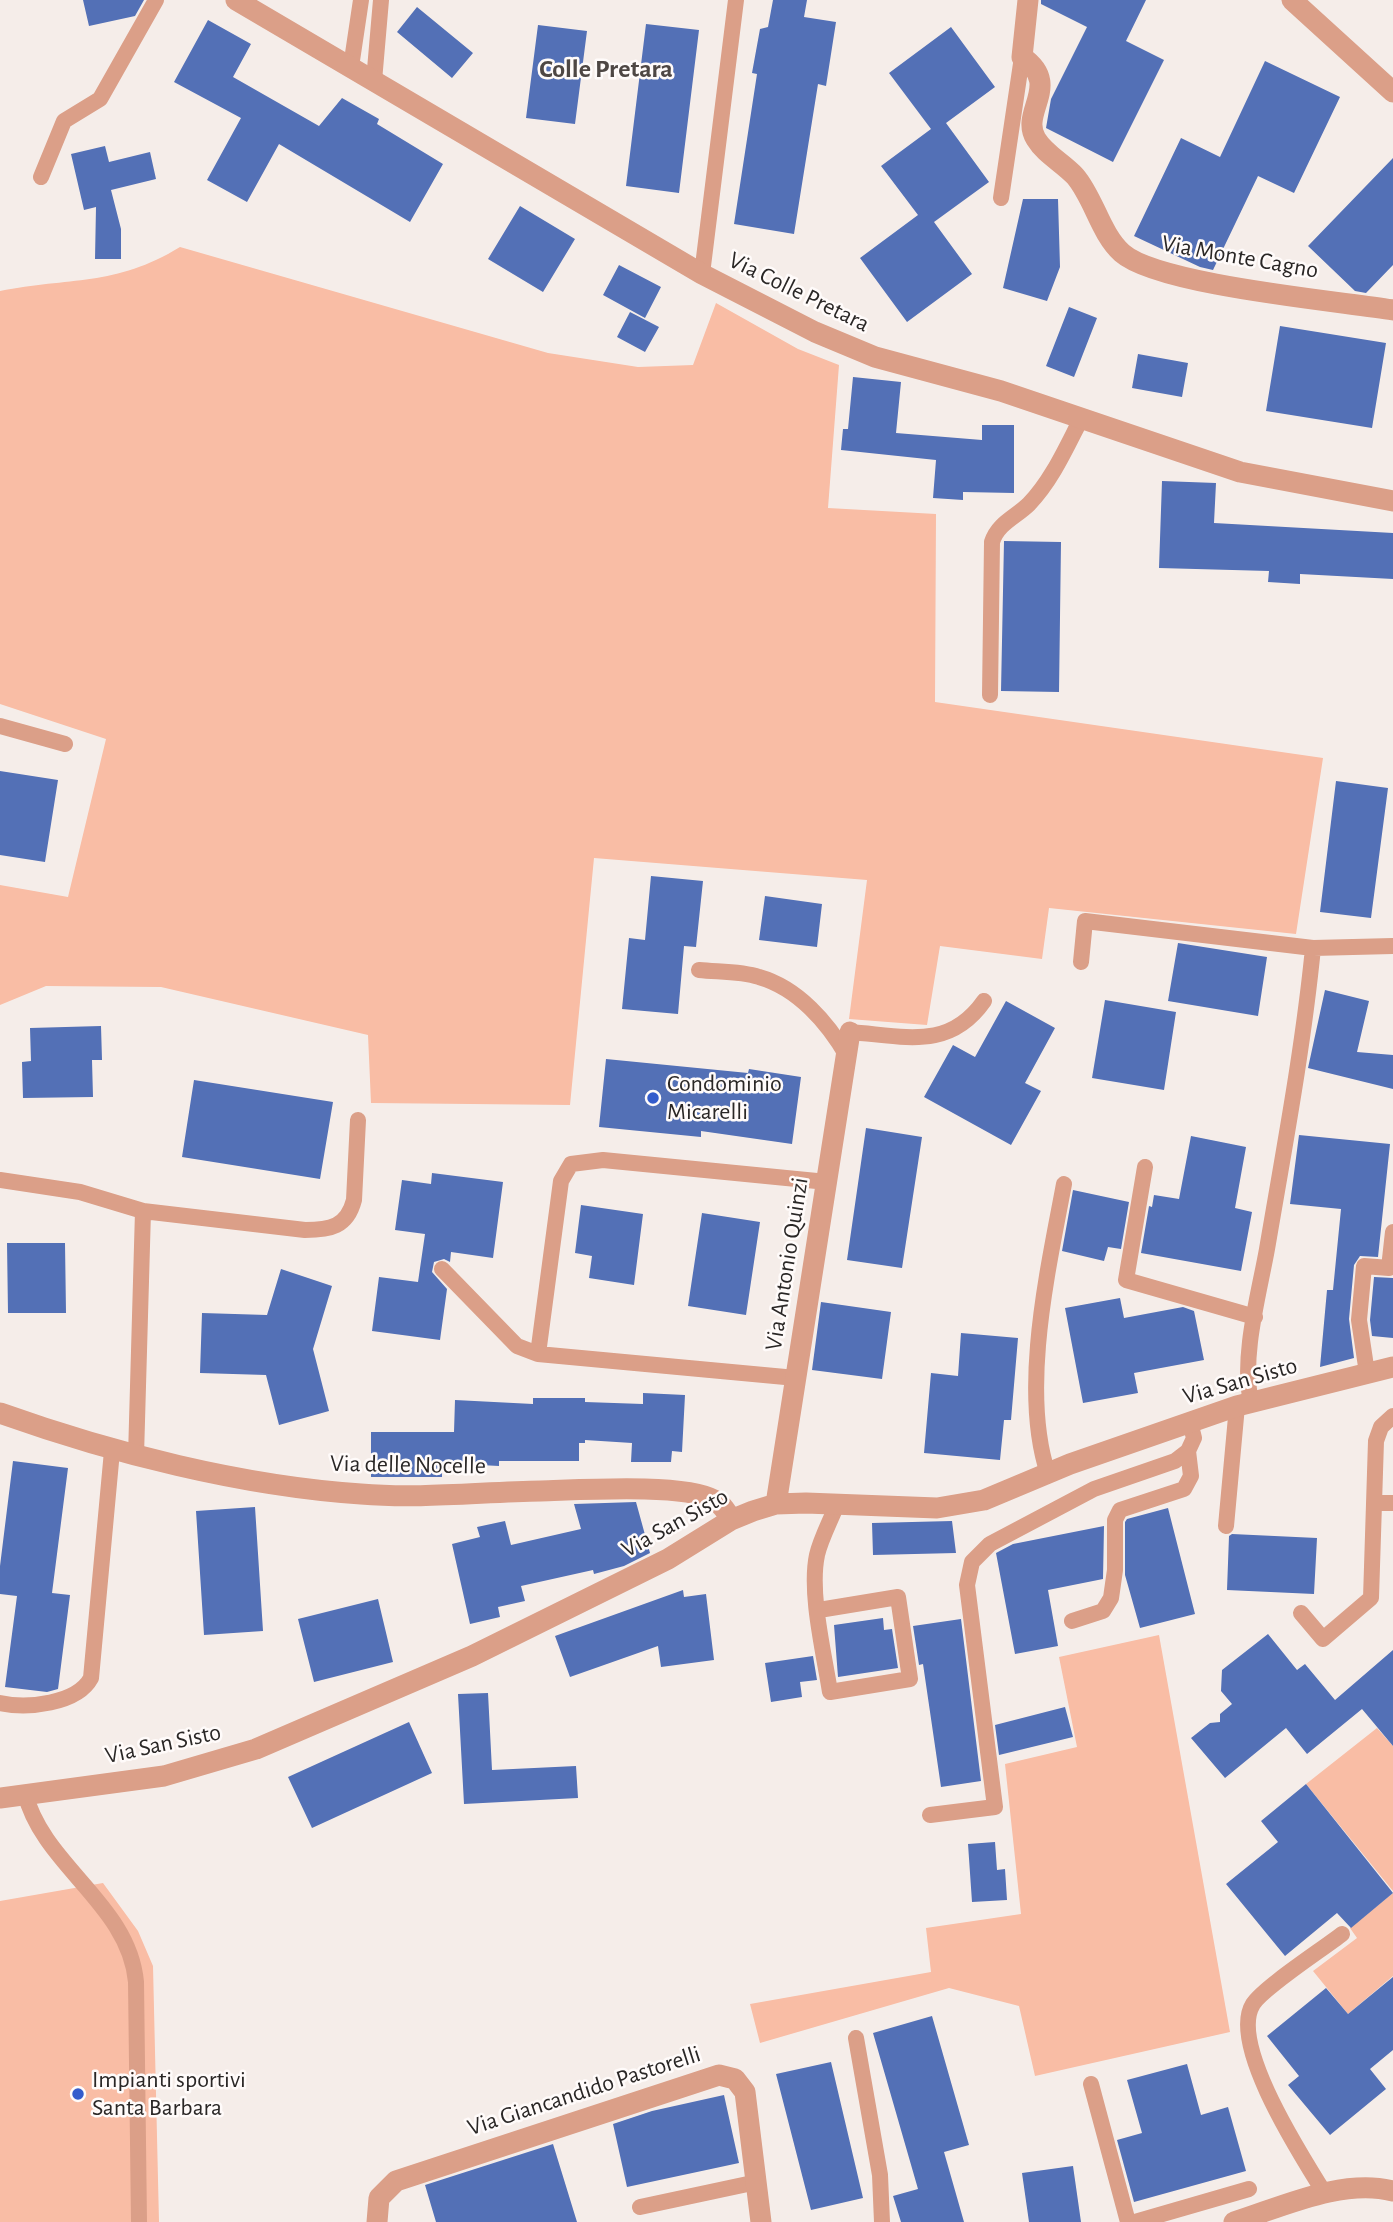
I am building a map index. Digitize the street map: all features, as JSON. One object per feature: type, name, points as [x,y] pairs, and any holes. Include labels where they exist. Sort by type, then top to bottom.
[{"type":"street","name":"Via Colle Pretara","points":[[236,0],[702,274],[815,332],[875,357],[1001,391],[1240,472],[1393,501]]},
{"type":"street","points":[[1022,57],[1028,0]]},
{"type":"street","points":[[1292,0],[1393,92]]},
{"type":"street","name":"Via Monte Cagno","points":[[1022,57],[1034,66],[1040,82],[1040,96],[1032,123],[1034,137],[1075,176],[1115,245],[1132,260],[1189,279],[1393,310]]},
{"type":"street","name":"Via Antonio Quinzi","points":[[776,1504],[850,1032]]},
{"type":"street","name":"Via San Sisto","points":[[0,1798],[164,1776],[256,1749],[472,1656],[668,1559],[731,1520],[776,1504],[957,1506],[984,1500],[1048,1474],[1244,1404],[1393,1367]]},
{"type":"street","name":"Via delle Nocelle","points":[[0,1413],[113,1451],[288,1486],[365,1495],[637,1489],[690,1493],[716,1500],[725,1508],[731,1520]]},
{"type":"street","name":"Via Giancandido Pastorelli","points":[[377,2222],[379,2198],[396,2181],[719,2075],[735,2079],[745,2092],[761,2222]]},
{"type":"street","points":[[1234,2222],[1325,2194],[1364,2188],[1393,2191]]},
{"type":"lane","points":[[41,177],[64,121],[100,99],[156,0]]},
{"type":"lane","points":[[351,67],[361,0]]},
{"type":"lane","points":[[374,81],[381,0]]},
{"type":"lane","points":[[702,274],[736,0]]},
{"type":"lane","points":[[1002,198],[1022,57]]},
{"type":"lane","points":[[990,695],[992,542],[996,532],[1038,493],[1054,472],[1081,419]]},
{"type":"lane","points":[[0,726],[65,744]]},
{"type":"lane","points":[[1081,962],[1085,921],[1313,948],[1393,946]]},
{"type":"lane","points":[[1226,1526],[1255,1317],[1307,1016],[1313,948]]},
{"type":"lane","points":[[699,970],[760,976],[798,997],[833,1031],[847,1056]]},
{"type":"lane","points":[[850,1032],[923,1037],[950,1032],[970,1021],[984,1001]]},
{"type":"lane","points":[[0,1180],[80,1192],[143,1211],[305,1230],[329,1230],[351,1213],[358,1120]]},
{"type":"lane","points":[[538,1353],[561,1181],[571,1164],[603,1160],[827,1182]]},
{"type":"lane","points":[[1145,1167],[1126,1280],[1255,1317]]},
{"type":"lane","points":[[1048,1474],[1037,1431],[1040,1326],[1064,1184]]},
{"type":"lane","points":[[136,1456],[143,1211]]},
{"type":"lane","points":[[1367,1373],[1359,1320],[1364,1266],[1389,1268],[1393,1231]]},
{"type":"lane","points":[[442,1269],[517,1346],[538,1353],[796,1378]]},
{"type":"lane","points":[[1301,1613],[1323,1639],[1371,1598],[1376,1441],[1381,1426],[1393,1416]]},
{"type":"lane","points":[[930,1815],[995,1807],[967,1585],[972,1562],[990,1544],[1094,1489],[1175,1461],[1188,1451],[1194,1438],[1190,1422]]},
{"type":"lane","points":[[0,1703],[67,1700],[85,1688],[91,1678],[113,1451]]},
{"type":"lane","points":[[1072,1622],[1103,1611],[1111,1598],[1115,1520],[1120,1510],[1184,1489],[1191,1476],[1188,1451]]},
{"type":"lane","points":[[1374,1503],[1393,1503]]},
{"type":"lane","points":[[819,1610],[898,1597],[910,1679],[830,1692],[819,1610],[817,1555],[837,1504]]},
{"type":"lane","points":[[25,1793],[39,1830],[106,1913],[132,1956],[136,1982],[139,2222]]},
{"type":"lane","points":[[1325,2194],[1276,2112],[1248,2036],[1248,2020],[1259,1998],[1342,1934]]},
{"type":"lane","points":[[856,2038],[880,2175],[882,2222]]},
{"type":"lane","points":[[1091,2084],[1128,2222]]},
{"type":"lane","points":[[640,2207],[757,2182]]},
{"type":"lane","points":[[1135,2222],[1248,2189]]},
{"type":"shaded area","points":[[180,247],[548,353],[638,367],[693,365],[716,303],[798,349],[839,365],[828,508],[936,514],[935,702],[1323,758],[1296,934],[1049,908],[1042,959],[940,946],[927,1025],[849,1019],[867,880],[594,858],[570,1105],[371,1103],[368,1035],[161,987],[46,986],[0,1005],[0,885],[68,897],[106,739],[0,704],[0,291],[113,275],[156,260]]},
{"type":"shaded area","points":[[1159,1635],[1230,2032],[1035,2076],[1019,2006],[949,1988],[760,2043],[750,2004],[931,1972],[926,1928],[1021,1914],[1005,1764],[1077,1747],[1059,1657]]},
{"type":"shaded area","points":[[1377,1728],[1393,1746],[1393,1891],[1306,1784]]},
{"type":"shaded area","name":"Impianti sportivi Santa Barbara","points":[[103,1883],[138,1931],[153,1966],[159,2222],[0,2222],[0,1901]]},
{"type":"shaded area","points":[[1393,1893],[1393,1976],[1348,2014],[1313,1971],[1357,1938],[1350,1928]]},
{"type":"building","points":[[83,0],[144,0],[135,16],[89,26]]},
{"type":"building","points":[[773,0],[807,0],[804,17],[836,22],[826,86],[818,84],[794,234],[734,224],[757,74],[752,73],[760,29],[768,27]]},
{"type":"building","points":[[1041,0],[1146,0],[1126,41],[1164,60],[1113,162],[1046,128],[1051,99],[1087,27],[1041,4]]},
{"type":"building","points":[[417,7],[473,53],[452,78],[397,32]]},
{"type":"building","points":[[208,20],[251,44],[233,77],[319,126],[342,98],[379,119],[377,124],[443,164],[410,222],[279,144],[247,202],[207,180],[241,118],[174,82]]},
{"type":"building","points":[[646,24],[699,30],[679,193],[626,186]]},
{"type":"building","points":[[538,25],[587,31],[575,124],[526,118]]},
{"type":"building","points":[[951,27],[995,87],[946,123],[989,182],[934,222],[972,274],[907,322],[860,258],[918,215],[881,166],[931,129],[889,73]]},
{"type":"building","points":[[1265,61],[1340,97],[1294,193],[1258,176],[1213,270],[1200,267],[1134,236],[1181,138],[1220,157]]},
{"type":"building","points":[[105,146],[109,162],[150,152],[156,179],[111,190],[121,229],[121,259],[95,259],[96,207],[84,210],[71,154]]},
{"type":"building","points":[[1393,158],[1393,265],[1366,293],[1355,291],[1308,246]]},
{"type":"building","points":[[1023,199],[1058,199],[1060,267],[1047,301],[1003,288]]},
{"type":"building","points":[[520,206],[575,239],[543,292],[488,259]]},
{"type":"building","points":[[619,265],[661,287],[645,318],[603,295]]},
{"type":"building","points":[[1069,307],[1097,318],[1074,377],[1046,366]]},
{"type":"building","points":[[630,312],[659,327],[645,352],[617,337]]},
{"type":"building","points":[[1280,326],[1386,343],[1372,428],[1266,411]]},
{"type":"building","points":[[1138,354],[1188,363],[1182,397],[1132,388]]},
{"type":"building","points":[[853,377],[901,382],[896,433],[982,440],[982,425],[1014,425],[1014,493],[963,492],[963,500],[933,498],[936,460],[841,450],[843,429],[848,429]]},
{"type":"building","points":[[1162,481],[1216,483],[1214,523],[1393,533],[1393,579],[1300,574],[1300,584],[1268,582],[1269,571],[1159,568]]},
{"type":"building","points":[[1004,541],[1061,542],[1059,692],[1001,691]]},
{"type":"building","points":[[0,771],[58,780],[45,862],[0,855]]},
{"type":"building","points":[[1336,781],[1388,788],[1371,918],[1320,912]]},
{"type":"building","points":[[651,876],[703,881],[696,947],[684,946],[678,1014],[622,1009],[629,938],[645,940]]},
{"type":"building","points":[[765,896],[822,904],[817,947],[759,940]]},
{"type":"building","points":[[1178,943],[1267,957],[1258,1016],[1168,1001]]},
{"type":"building","points":[[1325,990],[1369,1001],[1357,1052],[1393,1055],[1393,1089],[1308,1068]]},
{"type":"building","points":[[1105,1000],[1176,1012],[1164,1090],[1092,1078]]},
{"type":"building","points":[[1006,1001],[1055,1028],[1025,1083],[1041,1091],[1011,1145],[924,1097],[953,1045],[975,1057]]},
{"type":"building","points":[[101,1026],[102,1060],[92,1060],[93,1097],[23,1098],[22,1062],[31,1061],[30,1028]]},
{"type":"building","points":[[606,1059],[748,1073],[749,1069],[801,1077],[792,1144],[701,1131],[701,1137],[599,1127]]},
{"type":"building","points":[[194,1080],[333,1102],[320,1179],[182,1157]]},
{"type":"building","points":[[866,1128],[922,1137],[902,1268],[847,1260]]},
{"type":"building","points":[[1299,1135],[1390,1144],[1378,1257],[1360,1256],[1354,1265],[1349,1319],[1354,1358],[1320,1367],[1327,1290],[1333,1290],[1341,1209],[1290,1204]]},
{"type":"building","points":[[1191,1136],[1246,1147],[1235,1208],[1252,1212],[1241,1271],[1141,1253],[1149,1206],[1152,1207],[1154,1195],[1179,1199]]},
{"type":"building","points":[[432,1173],[503,1182],[493,1258],[451,1252],[450,1262],[444,1259],[434,1262],[432,1272],[447,1289],[440,1340],[372,1331],[379,1277],[418,1282],[425,1234],[395,1230],[402,1180],[431,1184]]},
{"type":"building","points":[[1073,1190],[1129,1202],[1121,1249],[1108,1247],[1104,1261],[1062,1251]]},
{"type":"building","points":[[581,1205],[643,1214],[634,1285],[589,1278],[592,1256],[575,1253]]},
{"type":"building","points":[[702,1213],[760,1222],[746,1315],[688,1306]]},
{"type":"building","points":[[7,1243],[65,1243],[66,1313],[8,1313]]},
{"type":"building","points":[[281,1269],[332,1286],[313,1349],[329,1411],[279,1425],[266,1375],[200,1373],[202,1313],[267,1315]]},
{"type":"building","points":[[1374,1277],[1393,1278],[1393,1338],[1372,1336],[1370,1320]]},
{"type":"building","points":[[1120,1298],[1124,1318],[1183,1307],[1194,1311],[1204,1360],[1134,1373],[1138,1393],[1083,1403],[1065,1308]]},
{"type":"building","points":[[821,1302],[891,1312],[882,1379],[812,1370]]},
{"type":"building","points":[[961,1333],[1018,1338],[1011,1420],[1004,1420],[1000,1460],[924,1453],[931,1373],[958,1376]]},
{"type":"building","points":[[643,1393],[685,1395],[682,1452],[672,1451],[671,1462],[631,1462],[632,1443],[585,1440],[585,1443],[579,1443],[579,1461],[499,1461],[499,1466],[442,1463],[442,1477],[371,1477],[371,1432],[454,1432],[455,1400],[533,1404],[533,1398],[585,1398],[585,1402],[643,1404]]},
{"type":"building","points":[[13,1461],[68,1468],[52,1593],[70,1595],[58,1689],[47,1692],[5,1687],[17,1596],[0,1594],[0,1566]]},
{"type":"building","points":[[636,1502],[650,1553],[624,1566],[594,1574],[593,1570],[521,1586],[525,1601],[498,1607],[500,1617],[470,1624],[452,1544],[480,1537],[477,1527],[505,1521],[511,1545],[581,1529],[574,1504]]},
{"type":"building","points":[[255,1507],[263,1631],[204,1635],[196,1511]]},
{"type":"building","points":[[1168,1508],[1195,1614],[1140,1628],[1125,1575],[1125,1522],[1127,1519]]},
{"type":"building","points":[[952,1521],[956,1553],[873,1555],[872,1523]]},
{"type":"building","points":[[1104,1526],[1103,1579],[1048,1590],[1058,1646],[1015,1654],[996,1553],[1013,1544]]},
{"type":"building","points":[[1229,1536],[1317,1538],[1314,1594],[1227,1590]]},
{"type":"building","points":[[683,1590],[684,1597],[706,1594],[714,1660],[661,1667],[658,1646],[570,1677],[555,1636]]},
{"type":"building","points":[[378,1599],[393,1662],[314,1682],[298,1619]]},
{"type":"building","points":[[883,1618],[884,1630],[892,1629],[898,1668],[838,1677],[834,1625]]},
{"type":"building","points":[[961,1619],[981,1781],[941,1787],[923,1664],[919,1665],[913,1626]]},
{"type":"building","points":[[1268,1634],[1297,1670],[1305,1664],[1335,1700],[1393,1650],[1393,1746],[1362,1709],[1307,1754],[1286,1728],[1225,1778],[1191,1738],[1210,1723],[1220,1722],[1220,1714],[1232,1704],[1221,1691],[1222,1670]]},
{"type":"building","points":[[813,1656],[817,1680],[800,1682],[802,1697],[771,1702],[765,1663]]},
{"type":"building","points":[[488,1693],[492,1770],[576,1766],[578,1798],[464,1804],[458,1694]]},
{"type":"building","points":[[1065,1707],[1073,1737],[999,1755],[995,1725]]},
{"type":"building","points":[[409,1722],[432,1773],[312,1828],[288,1777]]},
{"type":"building","points":[[1306,1784],[1393,1893],[1351,1928],[1337,1913],[1285,1956],[1226,1884],[1278,1842],[1261,1821]]},
{"type":"building","points":[[995,1842],[997,1870],[1005,1869],[1007,1900],[972,1902],[968,1844]]},
{"type":"building","points":[[1393,1977],[1393,2050],[1370,2069],[1386,2089],[1330,2135],[1288,2085],[1299,2076],[1267,2036],[1326,1988],[1348,2014]]},
{"type":"building","points":[[932,2016],[969,2145],[944,2152],[964,2222],[901,2222],[893,2196],[918,2189],[873,2033]]},
{"type":"building","points":[[831,2062],[863,2198],[811,2210],[776,2074]]},
{"type":"building","points":[[1187,2064],[1201,2115],[1228,2107],[1246,2171],[1134,2202],[1117,2140],[1142,2133],[1127,2080]]},
{"type":"building","points":[[724,2095],[739,2163],[627,2187],[613,2124],[652,2111]]},
{"type":"building","points":[[553,2144],[577,2222],[436,2222],[425,2185]]},
{"type":"building","points":[[1073,2166],[1081,2222],[1029,2222],[1022,2173]]},
{"type":"place","name":"Condominio Micarelli","points":[[653,1098]]},
{"type":"place","name":"Impianti sportivi Santa Barbara","points":[[78,2094]]},
{"type":"district","name":"Colle Pretara","points":[[606,69]]}]
